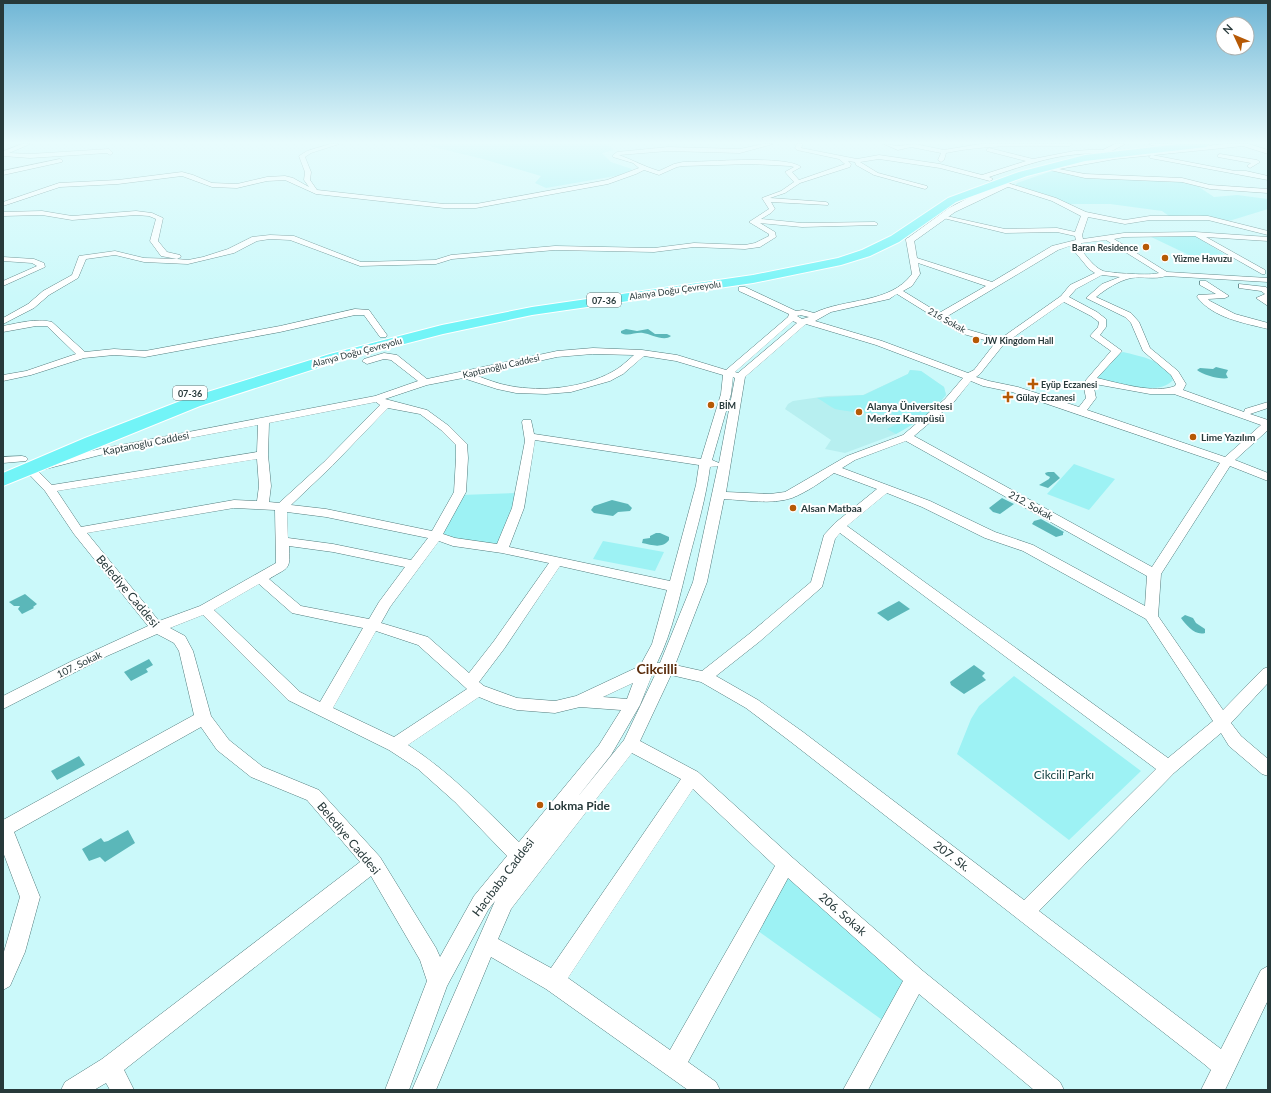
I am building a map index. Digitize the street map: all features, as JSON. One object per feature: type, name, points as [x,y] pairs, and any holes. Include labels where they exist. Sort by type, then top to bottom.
[{"type":"highway","name":"Alanya Doğu Çevreyolu","points":[[3,480],[26,464],[102,426],[196,391],[274,366],[383,335],[523,305],[743,273],[828,256],[851,250],[874,240],[940,197],[947,195]]},
{"type":"highway","name":"Alanya Doğu Çevreyolu","points":[[3,467],[26,464],[92,442],[194,402],[280,373],[386,344],[532,311],[753,279],[841,262],[888,243],[952,200],[963,195]]},
{"type":"street","points":[[3,204],[30,195]]},
{"type":"street","points":[[346,195],[444,206],[476,206],[536,195]]},
{"type":"street","points":[[765,200],[765,198],[774,195]]},
{"type":"street","points":[[902,253],[910,240],[952,210],[978,195]]},
{"type":"street","points":[[1039,195],[1055,200],[1083,214],[1125,222],[1150,218],[1208,218],[1268,233]]},
{"type":"street","points":[[765,200],[826,204]]},
{"type":"street","points":[[754,220],[772,209],[765,200]]},
{"type":"street","points":[[3,219],[6,214],[42,212],[72,218],[136,213],[150,214],[160,218],[154,241],[164,254],[197,260]]},
{"type":"street","points":[[1083,214],[1086,216],[1079,238],[1074,246],[1092,267],[1101,273],[1132,276],[1156,276],[1165,274],[1268,280]]},
{"type":"street","points":[[942,217],[1005,231],[1021,232],[1057,230],[1079,238],[1107,238],[1124,235],[1195,234],[1268,239]]},
{"type":"street","points":[[754,220],[803,226],[841,223],[875,224]]},
{"type":"street","points":[[3,321],[31,306],[46,293],[75,276],[82,258],[115,253],[144,260],[188,262],[231,251],[255,239],[270,236],[291,238],[312,244],[360,264],[436,262],[451,257],[555,248],[654,250],[694,245],[745,247],[757,245],[772,237],[773,234],[769,230],[754,224],[752,222],[754,220]]},
{"type":"street","points":[[1195,234],[1265,272]]},
{"type":"street","points":[[1124,235],[1147,242]]},
{"type":"street","points":[[939,317],[1055,248],[1079,238]]},
{"type":"street","points":[[1107,238],[1165,274]]},
{"type":"street","points":[[804,317],[886,297],[909,284],[916,274],[910,240]]},
{"type":"street","points":[[3,259],[34,261],[41,265],[41,267],[3,284]]},
{"type":"street","points":[[913,259],[992,285]]},
{"type":"street","points":[[424,1090],[504,903],[630,744],[666,668],[700,582],[719,495],[734,375],[804,317],[879,294],[901,283],[908,274],[906,267]]},
{"type":"street","points":[[1239,278],[1250,273],[1265,272]]},
{"type":"street","points":[[719,495],[770,498],[780,497],[802,488],[852,458],[907,437],[949,401],[1001,342],[1064,298],[1073,287],[1101,273]]},
{"type":"street","points":[[1132,276],[1105,286],[1090,298],[1128,314],[1135,322],[1146,349],[1175,373],[1181,384],[1180,388],[1176,391]]},
{"type":"street","points":[[1158,284],[1154,282],[1234,285],[1263,289],[1268,292]]},
{"type":"street","points":[[1203,283],[1225,296],[1201,297],[1206,304],[1228,314],[1268,326]]},
{"type":"street","points":[[742,289],[804,317],[973,375],[987,384],[1014,389],[1081,411],[1227,461],[1268,477]]},
{"type":"street","name":"216 Sokak","points":[[897,291],[963,331],[1001,342]]},
{"type":"street","points":[[1268,296],[1260,298],[1268,303]]},
{"type":"street","points":[[1064,298],[1094,314],[1103,321],[1102,327],[1095,336],[1118,351],[1110,356],[1091,380],[1089,388],[1091,398],[1081,411]]},
{"type":"street","points":[[3,378],[28,373],[83,355],[114,352],[145,354],[280,330],[360,311],[368,314],[383,335]]},
{"type":"street","points":[[3,328],[36,323],[49,324],[83,355]]},
{"type":"street","name":"Kaptanoğlu Caddesi","points":[[264,420],[382,402],[426,382],[557,354],[593,351],[642,353],[678,358],[734,375]]},
{"type":"street","points":[[464,375],[499,386],[523,391],[566,389],[602,381],[616,374],[642,353]]},
{"type":"street","points":[[367,361],[384,356],[394,357],[426,382]]},
{"type":"street","name":"Hacıbaba Caddesi","points":[[397,1090],[438,981],[481,903],[519,854],[605,750],[632,705],[646,670],[659,644],[702,485],[705,463],[726,394],[734,375]]},
{"type":"street","points":[[1091,380],[1138,389],[1176,391],[1268,424],[1227,461],[1154,574],[1151,616]]},
{"type":"street","points":[[323,711],[384,605],[415,565],[436,536],[460,492],[462,458],[461,444],[445,428],[423,412],[382,402],[328,464],[281,508],[282,541],[332,548],[415,565]]},
{"type":"street","points":[[1249,412],[1268,405]]},
{"type":"street","points":[[262,505],[265,486],[262,455],[264,420]]},
{"type":"street","name":"Kaptanoglu Caddesi","points":[[26,464],[100,452],[264,420]]},
{"type":"street","points":[[502,549],[518,508],[530,442],[527,422]]},
{"type":"street","points":[[529,436],[723,465]]},
{"type":"street","name":"212. Sokak","points":[[907,437],[1154,574]]},
{"type":"street","points":[[49,489],[262,455]]},
{"type":"street","points":[[3,460],[26,464]]},
{"type":"street","name":"Belediye Caddesi","points":[[26,464],[49,489],[78,531],[156,627],[180,640],[186,652],[203,718],[223,745],[257,772],[313,795],[373,863],[429,955],[438,981]]},
{"type":"street","points":[[834,469],[926,504],[990,535],[1028,548],[1151,616],[1235,741],[1268,769]]},
{"type":"street","points":[[705,677],[754,638],[817,584],[829,538],[839,526],[885,489]]},
{"type":"street","points":[[78,531],[234,504],[262,505],[326,513],[436,536],[453,542],[502,549],[675,588]]},
{"type":"street","points":[[839,526],[1168,768]]},
{"type":"street","name":"107. Sokak","points":[[3,703],[48,679],[156,627],[205,609],[283,565],[282,541]]},
{"type":"street","points":[[395,745],[474,686],[499,645],[557,561]]},
{"type":"street","points":[[260,578],[297,610],[372,625],[423,641],[474,686],[502,700],[517,704],[555,707],[580,701],[632,705]]},
{"type":"street","points":[[205,609],[294,696],[395,745],[424,764],[456,792],[519,854]]},
{"type":"street","name":"207. Sk.","points":[[580,701],[646,670],[666,668],[705,677],[752,704],[1212,1056],[1224,1068]]},
{"type":"street","points":[[1025,912],[1168,768],[1222,722],[1268,673]]},
{"type":"street","points":[[3,979],[15,952],[30,897],[3,828],[203,718]]},
{"type":"street","name":"206. Sokak","points":[[630,744],[692,777],[786,864],[916,978],[1044,1087]]},
{"type":"street","points":[[554,981],[692,777]]},
{"type":"street","points":[[73,1090],[110,1067],[373,863]]},
{"type":"street","points":[[674,1065],[786,864]]},
{"type":"street","points":[[486,944],[554,981],[708,1090]]},
{"type":"street","points":[[1213,1090],[1268,976]]},
{"type":"street","points":[[855,1090],[916,978]]},
{"type":"street","points":[[110,1067],[122,1090]]},
{"type":"shaded area","points":[[626,329],[637,331],[648,329],[655,334],[667,334],[671,336],[665,338],[643,333],[626,335],[621,333],[621,331]]},
{"type":"shaded area","points":[[1216,367],[1228,370],[1226,374],[1228,378],[1212,377],[1197,370],[1200,368],[1213,369]]},
{"type":"shaded area","name":"Alanya Üniversitesi Merkez Kampüsü","points":[[910,370],[921,371],[944,387],[946,395],[896,434],[845,453],[825,449],[831,440],[785,409],[788,404],[793,401],[827,396],[863,395],[908,374]]},
{"type":"shaded area","points":[[1054,472],[1060,478],[1048,488],[1039,485],[1049,479],[1050,477],[1045,473]]},
{"type":"shaded area","points":[[1002,498],[1014,504],[1000,514],[993,512],[989,508]]},
{"type":"shaded area","points":[[612,500],[628,504],[632,508],[630,511],[618,512],[613,516],[594,513],[591,510],[594,506]]},
{"type":"shaded area","points":[[1041,519],[1064,532],[1063,535],[1056,537],[1032,524],[1034,521]]},
{"type":"shaded area","points":[[656,533],[669,537],[669,540],[663,545],[642,543],[643,539],[650,538],[650,536]]},
{"type":"shaded area","points":[[25,594],[37,604],[33,607],[34,608],[22,614],[18,609],[20,606],[14,606],[9,602]]},
{"type":"shaded area","points":[[899,601],[910,609],[888,621],[877,613]]},
{"type":"shaded area","points":[[1185,615],[1193,618],[1196,623],[1205,629],[1205,633],[1198,633],[1188,627],[1181,618]]},
{"type":"shaded area","points":[[149,659],[153,665],[146,669],[148,672],[131,681],[124,672]]},
{"type":"shaded area","points":[[974,665],[985,673],[982,676],[986,680],[964,694],[951,685],[950,682]]},
{"type":"shaded area","points":[[79,756],[85,765],[57,780],[51,771]]},
{"type":"shaded area","points":[[128,830],[135,843],[105,862],[100,857],[89,861],[82,849],[101,838],[104,842],[108,841]]},
{"type":"green space","points":[[1042,195],[1211,195],[1214,197],[1237,195],[1268,199],[1268,209],[1229,221],[1198,215],[1169,216],[1162,211],[1110,204],[1069,204]]},
{"type":"green space","points":[[1147,235],[1194,235],[1224,254],[1191,256]]},
{"type":"green space","points":[[1123,352],[1152,360],[1160,364],[1166,368],[1173,380],[1158,388],[1147,388],[1124,386],[1095,379],[1117,355]]},
{"type":"green space","points":[[910,370],[921,371],[944,387],[946,395],[923,417],[896,434],[887,429],[899,423],[901,420],[890,412],[872,413],[839,410],[817,398],[864,395],[908,374]]},
{"type":"green space","points":[[1074,464],[1115,479],[1089,510],[1047,494]]},
{"type":"green space","points":[[518,493],[500,547],[455,540],[440,535],[461,495]]},
{"type":"green space","points":[[603,541],[664,552],[655,571],[593,559]]},
{"type":"green space","name":"Cikcili Parkı","points":[[1014,676],[1141,771],[1069,840],[957,754],[971,719],[979,706]]},
{"type":"green space","points":[[787,868],[910,977],[885,1022],[754,928]]},
{"type":"place","name":"Baran Residence","points":[[1146,247]]},
{"type":"place","name":"Yüzme Havuzu","points":[[1165,258]]},
{"type":"place","name":"JW Kingdom Hall","points":[[976,340]]},
{"type":"place","name":"Eyüp Eczanesi","points":[[1033,384]]},
{"type":"place","name":"Gülay Eczanesi","points":[[1008,397]]},
{"type":"place","name":"BİM","points":[[711,405]]},
{"type":"place","name":"Alanya Üniversitesi Merkez Kampüsü","points":[[859,412]]},
{"type":"place","name":"Lime Yazılım","points":[[1193,437]]},
{"type":"place","name":"Alsan Matbaa","points":[[793,508]]},
{"type":"place","name":"Lokma Pide","points":[[540,805]]},
{"type":"district","name":"Cikcilli","points":[[657,668]]}]
